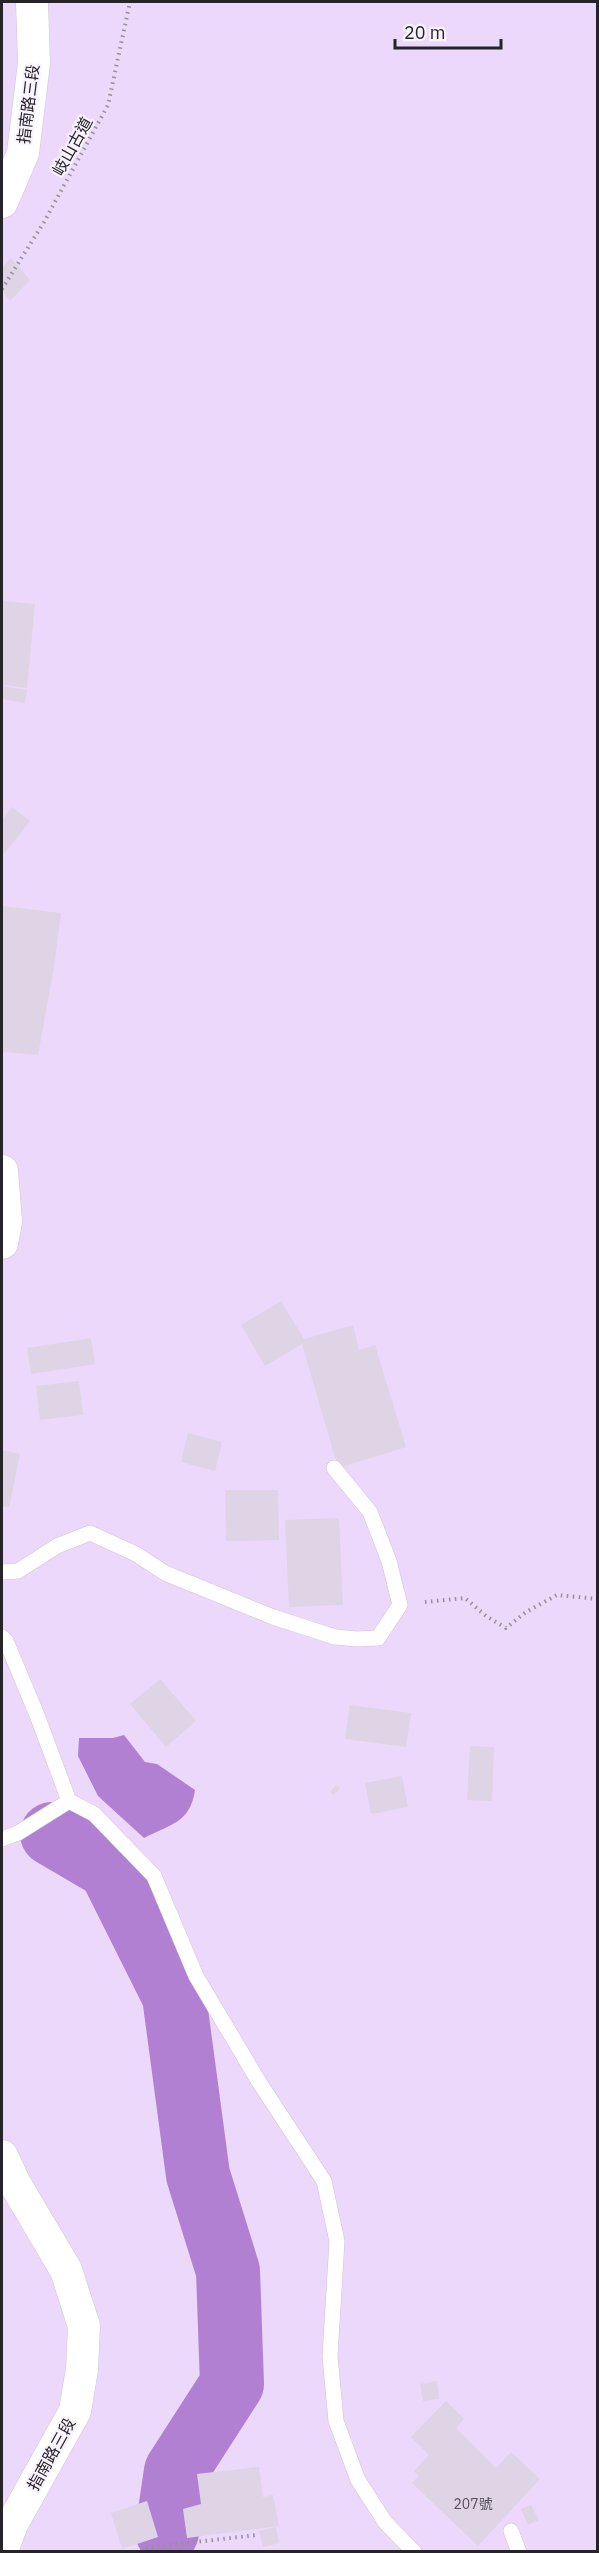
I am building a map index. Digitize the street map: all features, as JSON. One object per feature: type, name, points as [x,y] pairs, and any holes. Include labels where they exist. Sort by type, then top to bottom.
[{"type":"street","name":"指南路三段","points":[[2,202],[23,153],[34,63],[32,2]]},
{"type":"street","points":[[2,1171],[6,1222],[2,1243]]},
{"type":"street","name":"指南路三段","points":[[2,2156],[15,2184],[66,2270],[84,2326],[75,2411],[12,2524],[2,2551]]},
{"type":"lane","points":[[2,1572],[18,1571],[57,1546],[90,1533],[136,1554],[165,1573],[273,1617],[335,1637],[357,1640],[378,1638],[400,1605],[389,1561],[370,1512],[334,1468]]},
{"type":"lane","points":[[2,1637],[6,1641],[33,1704],[69,1801],[94,1814],[154,1876],[196,1976],[259,2082],[324,2181],[337,2241],[330,2356],[336,2421],[358,2480],[385,2522],[414,2552]]},
{"type":"lane","points":[[2,1839],[18,1833],[69,1801]]},
{"type":"lane","points":[[511,2531],[519,2552]]},
{"type":"path","name":"岐山古道","points":[[2,289],[44,222],[108,105],[130,2]]},
{"type":"path","points":[[400,1605],[465,1598],[486,1616],[506,1628],[526,1612],[556,1595],[597,1599]]},
{"type":"path","points":[[141,2552],[151,2547],[257,2535]]},
{"type":"shaded area","points":[[3,2],[597,2],[597,2551],[2,2551]]},
{"type":"shaded area","points":[[124,1735],[145,1762],[157,1764],[195,1790],[189,1809],[184,1816],[144,1838],[98,1796],[78,1756],[79,1738],[113,1738]]},
{"type":"building","points":[[11,258],[30,280],[10,301],[2,290],[2,268]]},
{"type":"building","points":[[2,601],[35,604],[27,688],[2,685]]},
{"type":"building","points":[[2,686],[27,690],[25,703],[2,699]]},
{"type":"building","points":[[12,807],[30,821],[4,854],[2,852],[2,820]]},
{"type":"building","points":[[2,906],[61,913],[38,1055],[2,1052]]},
{"type":"building","points":[[281,1301],[304,1339],[353,1325],[359,1350],[375,1345],[406,1447],[338,1468],[302,1344],[265,1366],[241,1325]]},
{"type":"building","points":[[91,1338],[95,1364],[31,1374],[27,1348]]},
{"type":"building","points":[[79,1381],[83,1415],[40,1420],[36,1386]]},
{"type":"building","points":[[188,1433],[222,1442],[215,1471],[181,1462]]},
{"type":"building","points":[[2,1450],[20,1454],[9,1507],[2,1506]]},
{"type":"building","points":[[225,1490],[278,1490],[279,1540],[226,1541]]},
{"type":"building","points":[[339,1518],[343,1605],[289,1607],[285,1520]]},
{"type":"building","points":[[160,1679],[196,1721],[166,1747],[130,1704]]},
{"type":"building","points":[[350,1705],[411,1713],[406,1747],[345,1739]]},
{"type":"building","points":[[470,1746],[494,1747],[492,1801],[467,1800]]},
{"type":"building","points":[[402,1776],[408,1807],[371,1814],[365,1783]]},
{"type":"building","points":[[336,1785],[340,1788],[334,1795],[330,1792]]},
{"type":"building","points":[[437,2381],[439,2399],[423,2401],[420,2384]]},
{"type":"building","points":[[446,2401],[464,2419],[456,2428],[496,2468],[511,2452],[540,2479],[478,2546],[412,2483],[419,2476],[414,2471],[429,2455],[411,2437]]},
{"type":"building","points":[[259,2467],[263,2497],[273,2495],[279,2526],[187,2538],[183,2509],[201,2504],[197,2474]]},
{"type":"building","points":[[147,2501],[158,2537],[122,2549],[111,2513]]},
{"type":"building","points":[[531,2505],[539,2520],[528,2525],[521,2509]]},
{"type":"building","points":[[276,2527],[279,2543],[263,2547],[259,2531]]},
{"type":"waterway","points":[[52,1834],[110,1868],[174,1996],[198,2175],[228,2271],[232,2384],[176,2471],[167,2532]]}]
